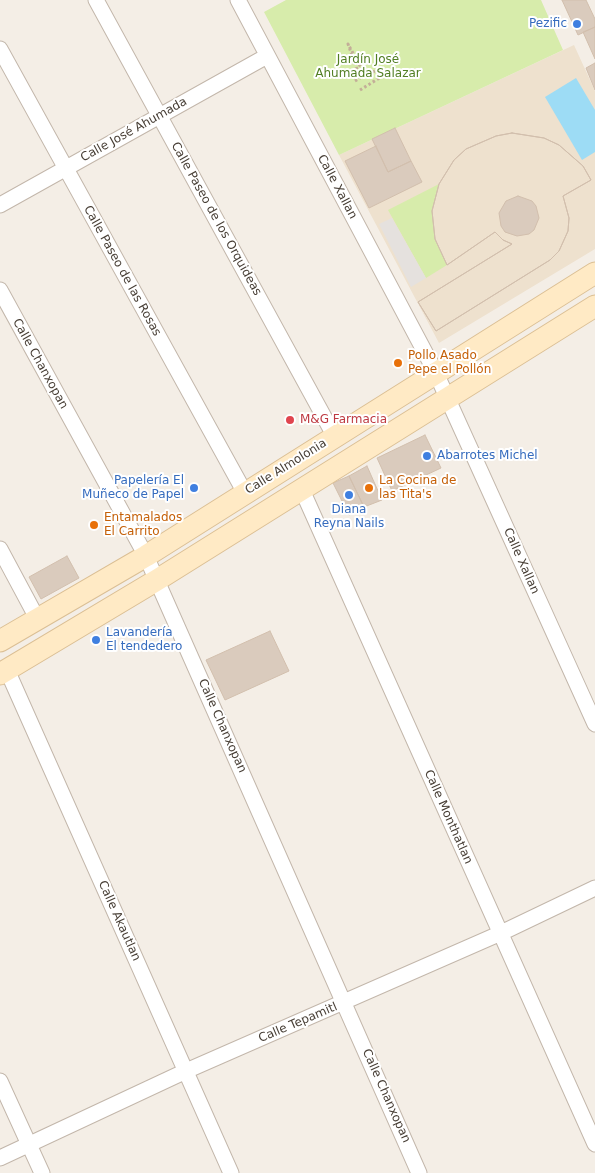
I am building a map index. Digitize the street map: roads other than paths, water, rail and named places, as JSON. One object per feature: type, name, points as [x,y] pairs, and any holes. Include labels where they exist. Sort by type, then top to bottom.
[{"type":"street","name":"Calle Paseo de los Orquideas","points":[[96,0],[336,437]]},
{"type":"street","name":"Calle Xallan","points":[[238,0],[436,373],[595,724]]},
{"type":"street","name":"Calle Paseo de las Rosas","points":[[0,48],[245,493]]},
{"type":"street","name":"Calle José Ahumada","points":[[0,205],[268,56]]},
{"type":"street","name":"Calle Almolonia","points":[[0,641],[146,556],[595,273]]},
{"type":"street","name":"Calle Chanxopan","points":[[0,290],[146,556],[419,1173]]},
{"type":"street","points":[[3,672],[157,580],[595,307]]},
{"type":"street","name":"Calle Monthatlan","points":[[302,490],[595,1144]]},
{"type":"street","points":[[0,549],[38,620]]},
{"type":"street","name":"Calle Akautlan","points":[[3,672],[231,1173]]},
{"type":"street","name":"Calle Tepamitl","points":[[0,1158],[186,1071],[345,1003],[595,888]]},
{"type":"street","points":[[0,1081],[42,1173]]},
{"type":"water","points":[[576,78],[595,110],[595,152],[582,160],[545,97]]},
{"type":"place","name":"Pezific","points":[[577,24]]},
{"type":"place","name":"Pollo Asado Pepe el Pollón","points":[[398,363]]},
{"type":"place","name":"M&G Farmacia","points":[[290,420]]},
{"type":"place","name":"Abarrotes Michel","points":[[427,456]]},
{"type":"place","name":"Papelería El Muñeco de Papel","points":[[194,488]]},
{"type":"place","name":"La Cocina de las Tita's","points":[[369,488]]},
{"type":"place","name":"Diana Reyna Nails","points":[[349,495]]},
{"type":"place","name":"Entamalados El Carrito","points":[[94,525]]},
{"type":"place","name":"Lavandería El tendedero","points":[[96,640]]},
{"type":"park label","name":"Jardín José Ahumada Salazar","points":[[368,67]]}]
